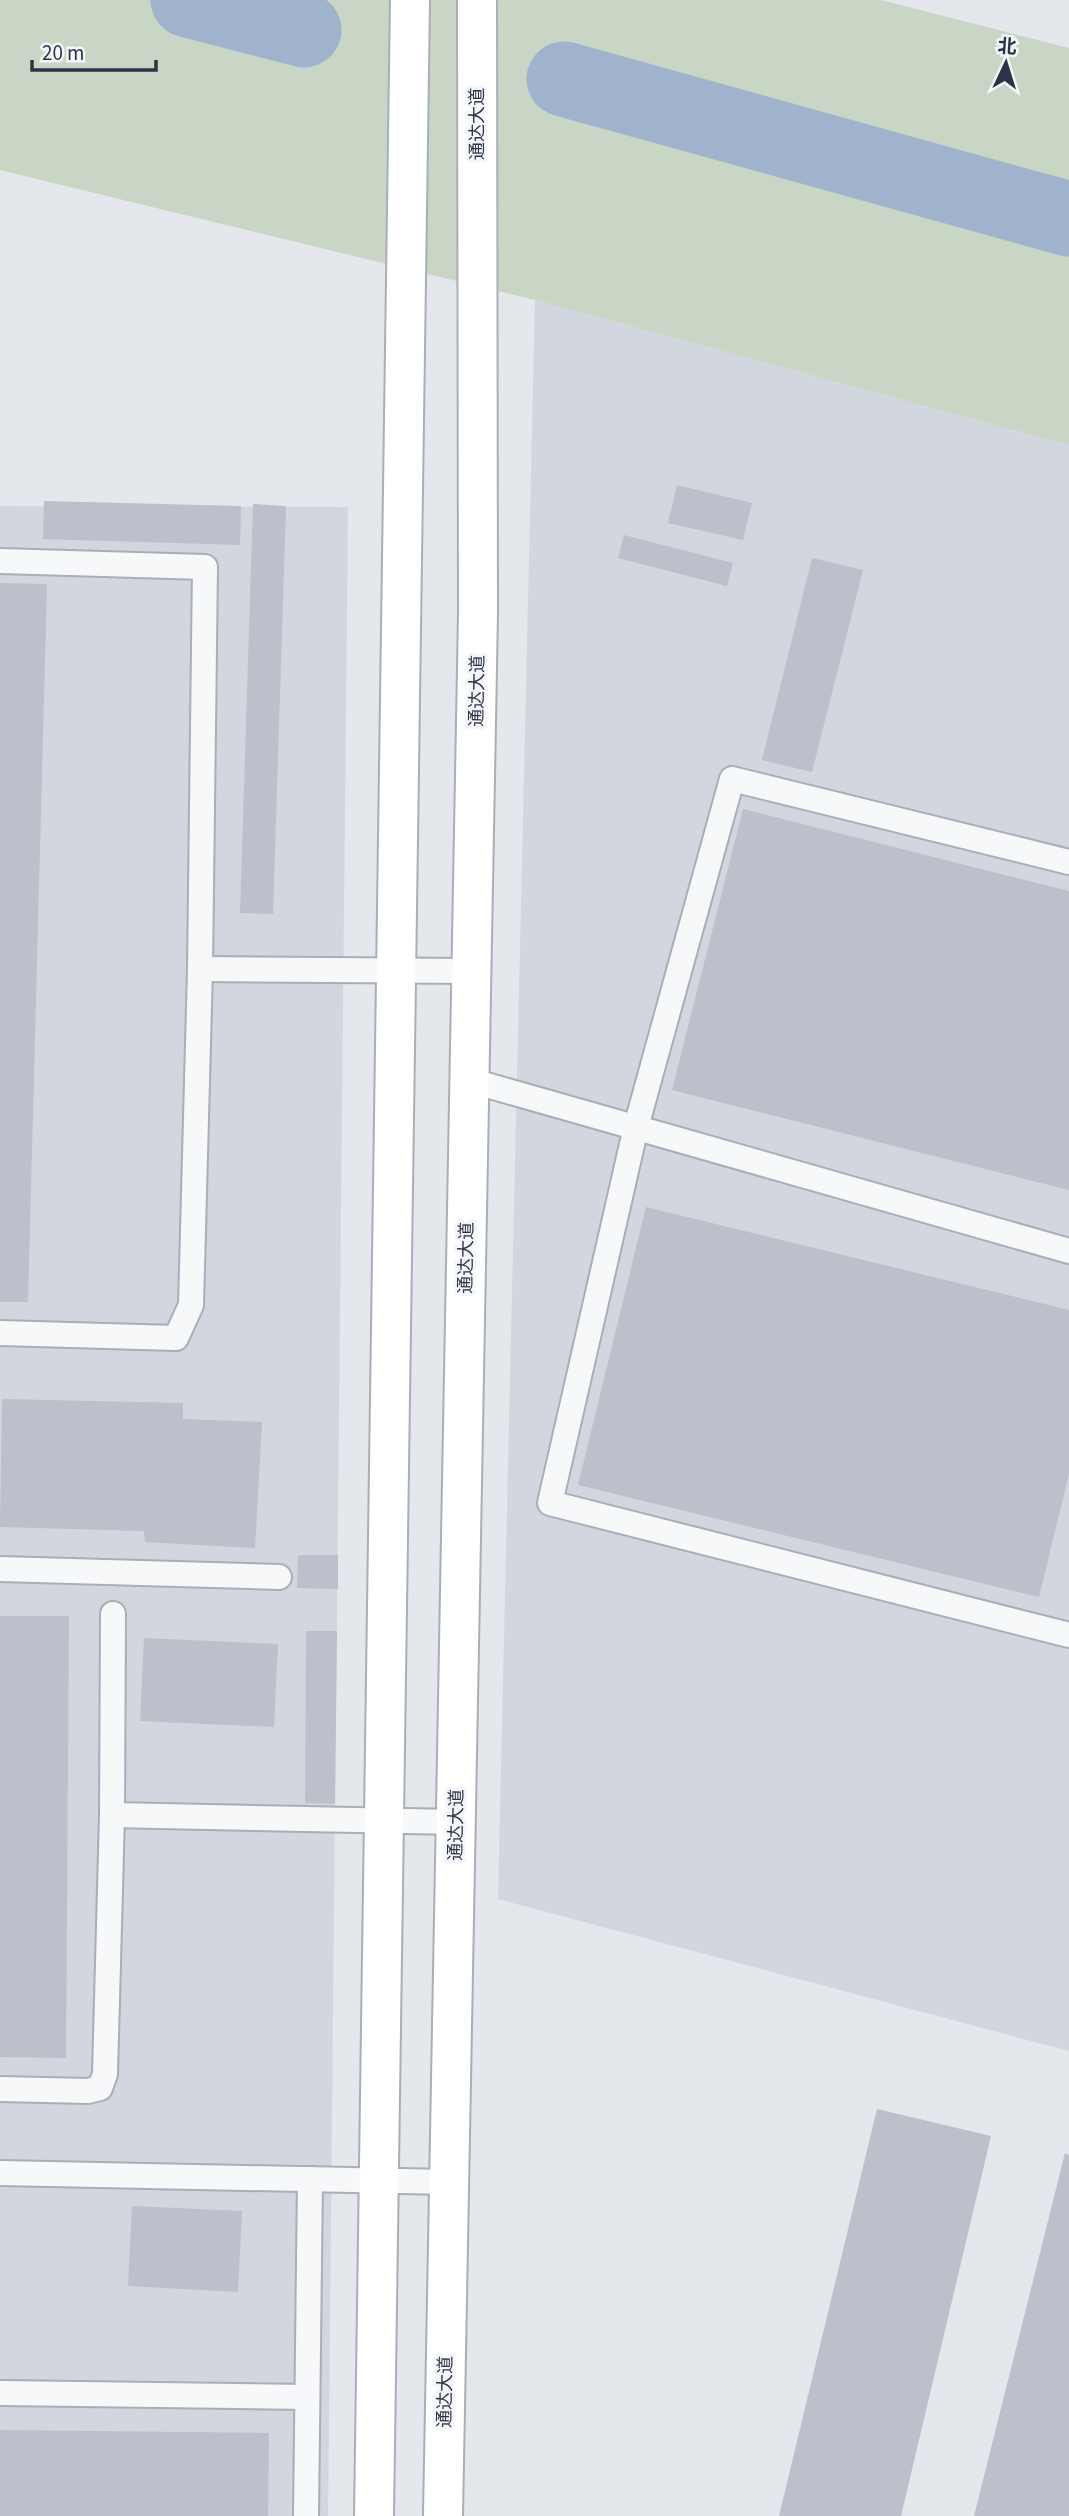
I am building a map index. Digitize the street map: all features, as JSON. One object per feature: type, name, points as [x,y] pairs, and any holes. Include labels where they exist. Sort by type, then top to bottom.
[{"type":"main road","points":[[374,2516],[410,0]]},
{"type":"main road","name":"通达大道","points":[[443,2516],[478,613],[477,0]]},
{"type":"lane","points":[[0,561],[205,567],[200,969],[191,1305],[176,1338],[0,1333]]},
{"type":"lane","points":[[1069,862],[733,779],[636,1127],[550,1503],[1069,1635]]},
{"type":"lane","points":[[200,969],[472,971]]},
{"type":"lane","points":[[469,1080],[1069,1251]]},
{"type":"lane","points":[[0,1569],[279,1577]]},
{"type":"lane","points":[[0,2090],[88,2091],[100,2088],[105,2074],[112,1815],[113,1614]]},
{"type":"lane","points":[[112,1815],[456,1822]]},
{"type":"lane","points":[[0,2173],[449,2182]]},
{"type":"lane","points":[[306,2516],[310,2179]]},
{"type":"lane","points":[[0,2393],[307,2397]]},
{"type":"shaded area","points":[[535,300],[1069,445],[1069,2051],[498,1899]]},
{"type":"shaded area","points":[[0,506],[348,507],[328,2516],[0,2516]]},
{"type":"green space","points":[[0,0],[881,0],[1069,48],[1069,445],[535,300],[0,170]]},
{"type":"building","points":[[677,485],[752,503],[743,540],[668,523]]},
{"type":"building","points":[[44,501],[241,506],[240,545],[43,539]]},
{"type":"building","points":[[253,504],[286,506],[273,914],[240,913]]},
{"type":"building","points":[[624,535],[733,563],[727,586],[618,558]]},
{"type":"building","points":[[812,558],[863,570],[812,772],[762,760]]},
{"type":"building","points":[[0,583],[47,584],[28,1302],[0,1302]]},
{"type":"building","points":[[743,809],[1069,891],[1069,1190],[672,1090]]},
{"type":"building","points":[[646,1207],[1069,1310],[1069,1474],[1039,1597],[578,1485]]},
{"type":"building","points":[[2,1399],[183,1403],[183,1419],[262,1422],[255,1548],[145,1542],[144,1531],[0,1527]]},
{"type":"building","points":[[298,1555],[338,1555],[338,1589],[297,1588]]},
{"type":"building","points":[[0,1616],[69,1616],[66,2058],[0,2057]]},
{"type":"building","points":[[306,1631],[337,1631],[335,1804],[305,1803]]},
{"type":"building","points":[[144,1638],[278,1644],[274,1727],[140,1721]]},
{"type":"building","points":[[877,2109],[991,2136],[901,2516],[779,2516]]},
{"type":"building","points":[[1065,2153],[1069,2155],[1069,2516],[974,2516]]},
{"type":"building","points":[[132,2206],[242,2211],[238,2292],[128,2286]]},
{"type":"building","points":[[0,2430],[269,2433],[268,2516],[0,2516]]},
{"type":"waterway","points":[[188,0],[304,30]]},
{"type":"waterway","points":[[564,79],[1069,219]]}]
